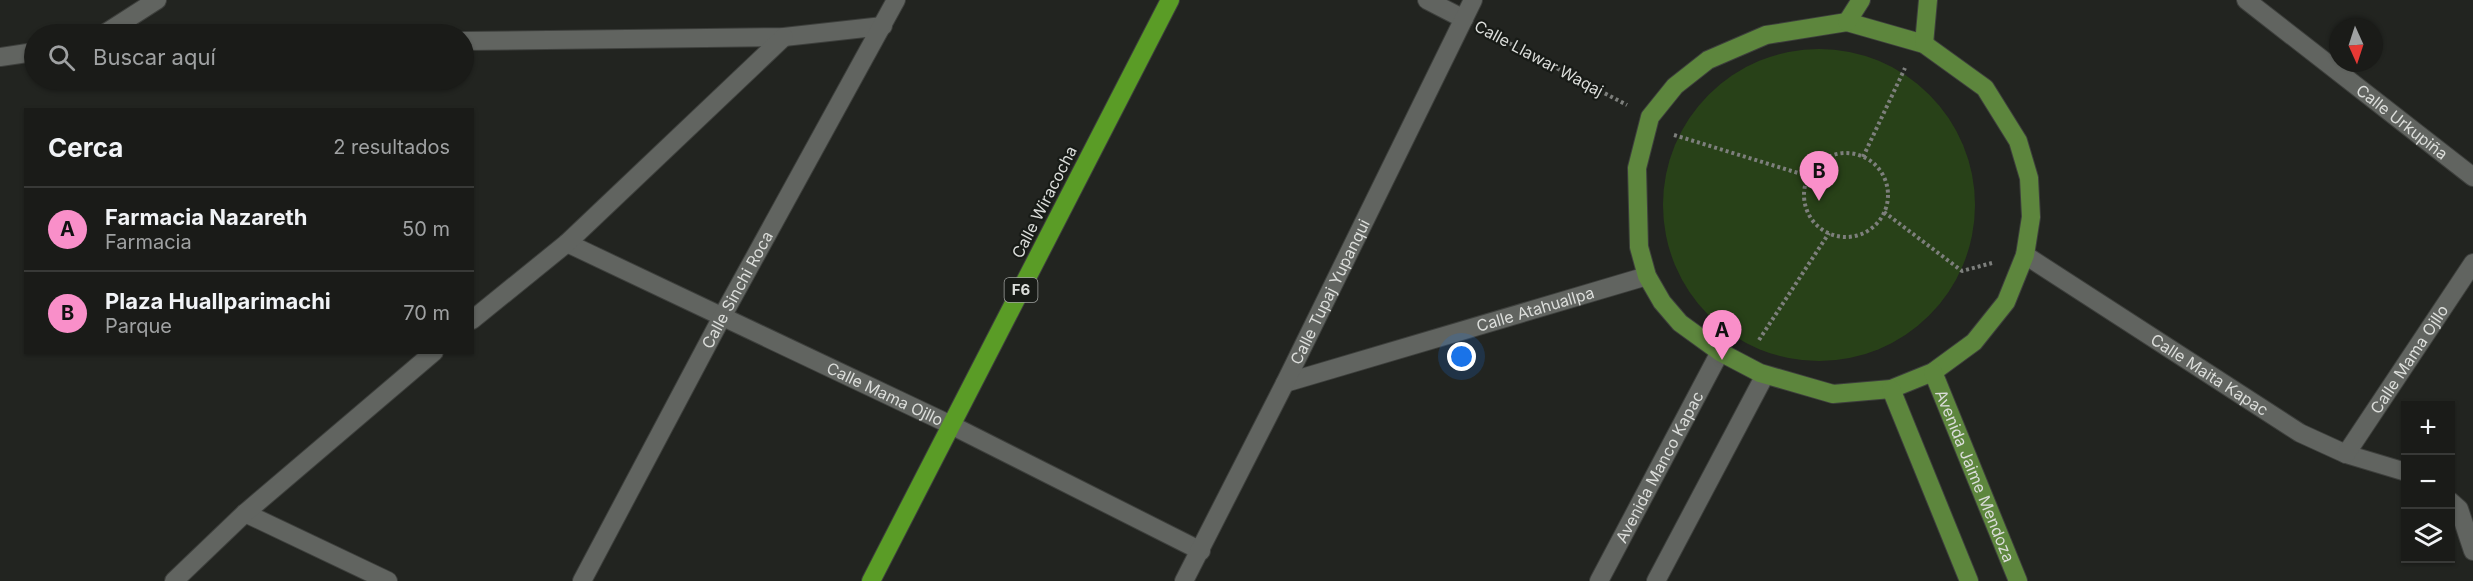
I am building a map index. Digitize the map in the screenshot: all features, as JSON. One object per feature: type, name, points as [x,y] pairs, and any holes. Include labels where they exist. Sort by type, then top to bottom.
[{"type":"highway","name":"Calle Wiracocha","points":[[871,581],[1170,0]]},
{"type":"main road","points":[[1847,22],[1861,0]]},
{"type":"main road","points":[[1920,43],[1928,0]]},
{"type":"main road","points":[[1847,22],[1920,43],[1985,88],[2018,141],[2029,178],[2031,217],[2025,255],[2006,302],[1974,342],[1933,372],[1890,389],[1833,394],[1763,374],[1720,352],[1680,323],[1662,302],[1647,276],[1639,247],[1638,168],[1650,117],[1675,86],[1708,60],[1767,35],[1847,22]]},
{"type":"main road","name":"Avenida Jaime Mendoza","points":[[1933,372],[2018,581]]},
{"type":"main road","points":[[1890,389],[1969,581]]},
{"type":"street","points":[[120,24],[157,0]]},
{"type":"street","name":"Calle Sinchi Roca","points":[[582,581],[723,315],[896,0]]},
{"type":"street","name":"Calle Llawar Waqaj","points":[[1427,0],[1464,19]]},
{"type":"street","name":"Calle Tupaj Yupanqui","points":[[1184,581],[1285,383],[1473,0]]},
{"type":"street","name":"Calle Urkupiña","points":[[2247,0],[2473,177]]},
{"type":"street","points":[[474,41],[784,37],[883,26]]},
{"type":"street","points":[[474,318],[567,243],[784,37]]},
{"type":"street","points":[[0,57],[24,53]]},
{"type":"street","name":"Calle Mama Ojllo","points":[[567,243],[951,425],[1201,550]]},
{"type":"street","name":"Calle Maita Kapac","points":[[2025,255],[2300,434],[2346,454],[2401,470]]},
{"type":"street","name":"Calle Mama Ojllo","points":[[2346,454],[2473,263]]},
{"type":"street","name":"Calle Atahuallpa","points":[[1285,383],[1647,276]]},
{"type":"street","name":"Avenida Manco Kapac","points":[[1599,581],[1720,352]]},
{"type":"street","points":[[174,581],[246,513],[432,354]]},
{"type":"street","points":[[1656,581],[1763,374]]},
{"type":"street","points":[[2455,505],[2459,509],[2473,550]]},
{"type":"street","points":[[246,513],[388,581]]},
{"type":"path","name":"Calle Llawar Waqaj","points":[[1464,19],[1650,117],[1677,137],[1809,176]]},
{"type":"path","points":[[1863,157],[1920,43]]},
{"type":"path","points":[[1849,154],[1863,157],[1875,165],[1884,177],[1888,191],[1887,206],[1872,229],[1860,235],[1847,237],[1829,233],[1812,220],[1806,209],[1804,196],[1809,176],[1821,161],[1835,155],[1849,154]]},
{"type":"path","points":[[1884,212],[1962,271],[2025,255]]},
{"type":"path","points":[[1763,374],[1754,348],[1829,233]]},
{"type":"green space","points":[[1819,49],[1849,52],[1893,67],[1918,84],[1940,106],[1957,131],[1963,145],[1972,175],[1975,205],[1972,235],[1957,279],[1940,304],[1918,326],[1893,343],[1879,349],[1849,358],[1819,361],[1789,358],[1745,343],[1720,326],[1698,304],[1681,279],[1675,265],[1666,235],[1663,205],[1666,175],[1681,131],[1698,106],[1720,84],[1745,67],[1759,61],[1789,52]]},
{"type":"place","name":"Plaza Huallparimachi","points":[[1819,201]]},
{"type":"place","name":"Farmacia Nazareth","points":[[1722,360]]}]
